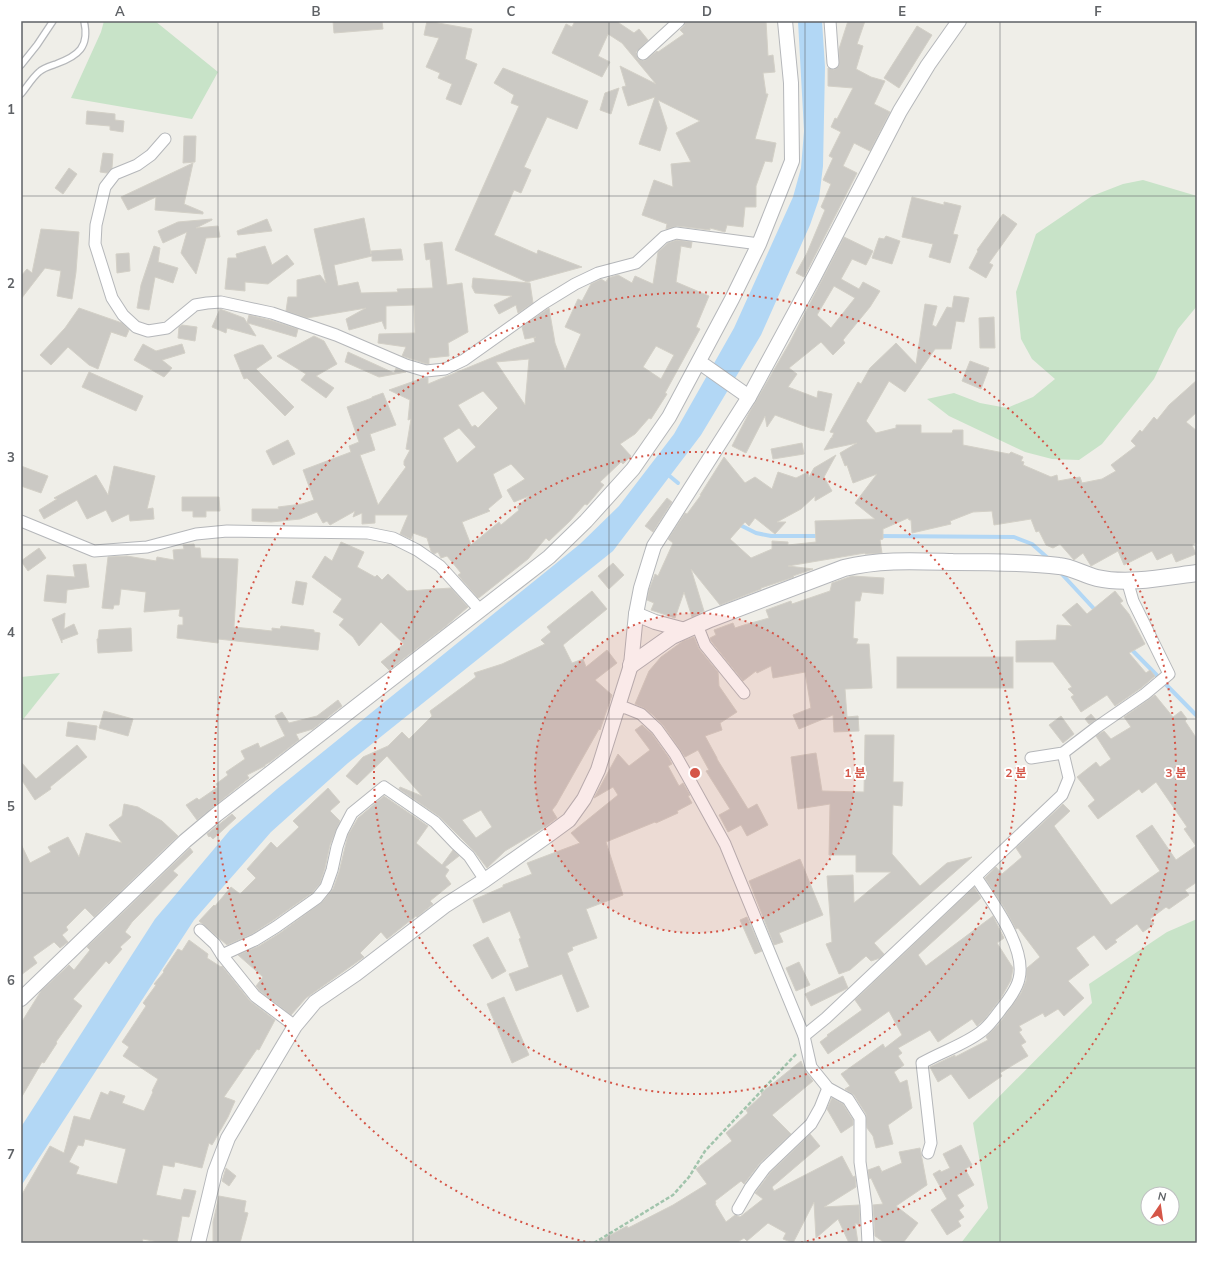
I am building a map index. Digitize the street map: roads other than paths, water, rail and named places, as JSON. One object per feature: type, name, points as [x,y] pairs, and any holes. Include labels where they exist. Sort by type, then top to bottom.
[{"type":"main road","points":[[632,666],[672,636],[710,619],[844,568],[864,563],[911,561],[1011,562],[1045,564],[1062,566],[1098,578],[1127,580],[1147,580],[1197,573]]},
{"type":"street","points":[[643,54],[679,21]]},
{"type":"street","points":[[21,999],[185,841],[216,815],[549,557],[586,522],[633,468],[669,417],[702,364],[759,244],[792,161],[791,83],[785,21]]},
{"type":"street","points":[[830,21],[833,63]]},
{"type":"street","points":[[198,1243],[215,1172],[228,1138],[295,1026],[315,1002],[356,974],[446,905],[485,880],[569,820],[584,799],[598,770],[632,666],[636,614],[641,588],[654,546],[814,277],[900,111],[928,65],[959,21]]},
{"type":"street","points":[[165,139],[151,155],[137,164],[114,174],[105,187],[96,225],[95,244],[112,298],[123,315],[136,327],[148,331],[167,328],[195,305],[221,302],[279,315],[336,335],[406,365],[426,371],[444,369],[464,360],[544,303],[575,284],[598,273],[636,263],[664,237],[676,233],[759,244]]},
{"type":"street","points":[[702,364],[745,395]]},
{"type":"street","points":[[21,521],[94,551],[148,547],[196,534],[227,531],[368,533],[393,538],[418,550],[440,566],[480,610]]},
{"type":"street","points":[[1031,758],[1063,754],[1169,674],[1133,601],[1127,580]]},
{"type":"street","points":[[636,614],[655,622],[691,628],[744,693]]},
{"type":"street","points":[[618,707],[626,708],[641,714],[657,729],[675,754],[725,844],[805,1040],[811,1067],[828,1088],[848,1099],[860,1118],[860,1162],[866,1205],[868,1243]]},
{"type":"street","points":[[805,1040],[826,1018],[1062,795],[1069,778],[1063,754]]},
{"type":"street","points":[[222,955],[255,940],[317,898],[326,887],[340,840],[352,813],[384,787],[435,822],[470,856],[485,880]]},
{"type":"street","points":[[928,1153],[931,1143],[922,1063],[982,1032],[994,1020],[1008,1001],[1019,979],[1020,959],[1014,940],[995,906],[976,877]]},
{"type":"street","points":[[200,930],[215,944],[255,996],[295,1026]]},
{"type":"street","points":[[738,1209],[750,1188],[765,1168],[811,1124],[820,1108],[828,1088]]},
{"type":"lane","points":[[21,65],[53,21]]},
{"type":"lane","points":[[21,94],[39,72],[77,54],[84,45],[86,33],[84,21]]},
{"type":"water","points":[[798,21],[822,21],[825,67],[823,166],[819,199],[810,225],[761,335],[701,435],[613,551],[348,763],[271,832],[194,920],[21,1186],[21,1127],[155,919],[230,830],[277,789],[580,544],[619,506],[674,434],[734,328],[793,197],[801,168],[804,131]]},
{"type":"waterway","points":[[666,473],[678,483]]},
{"type":"waterway","points":[[738,524],[756,533],[771,536],[821,536]]},
{"type":"waterway","points":[[878,536],[1014,537],[1032,544],[1050,560]]},
{"type":"waterway","points":[[1059,571],[1097,612]]},
{"type":"waterway","points":[[1130,648],[1197,716]]}]
